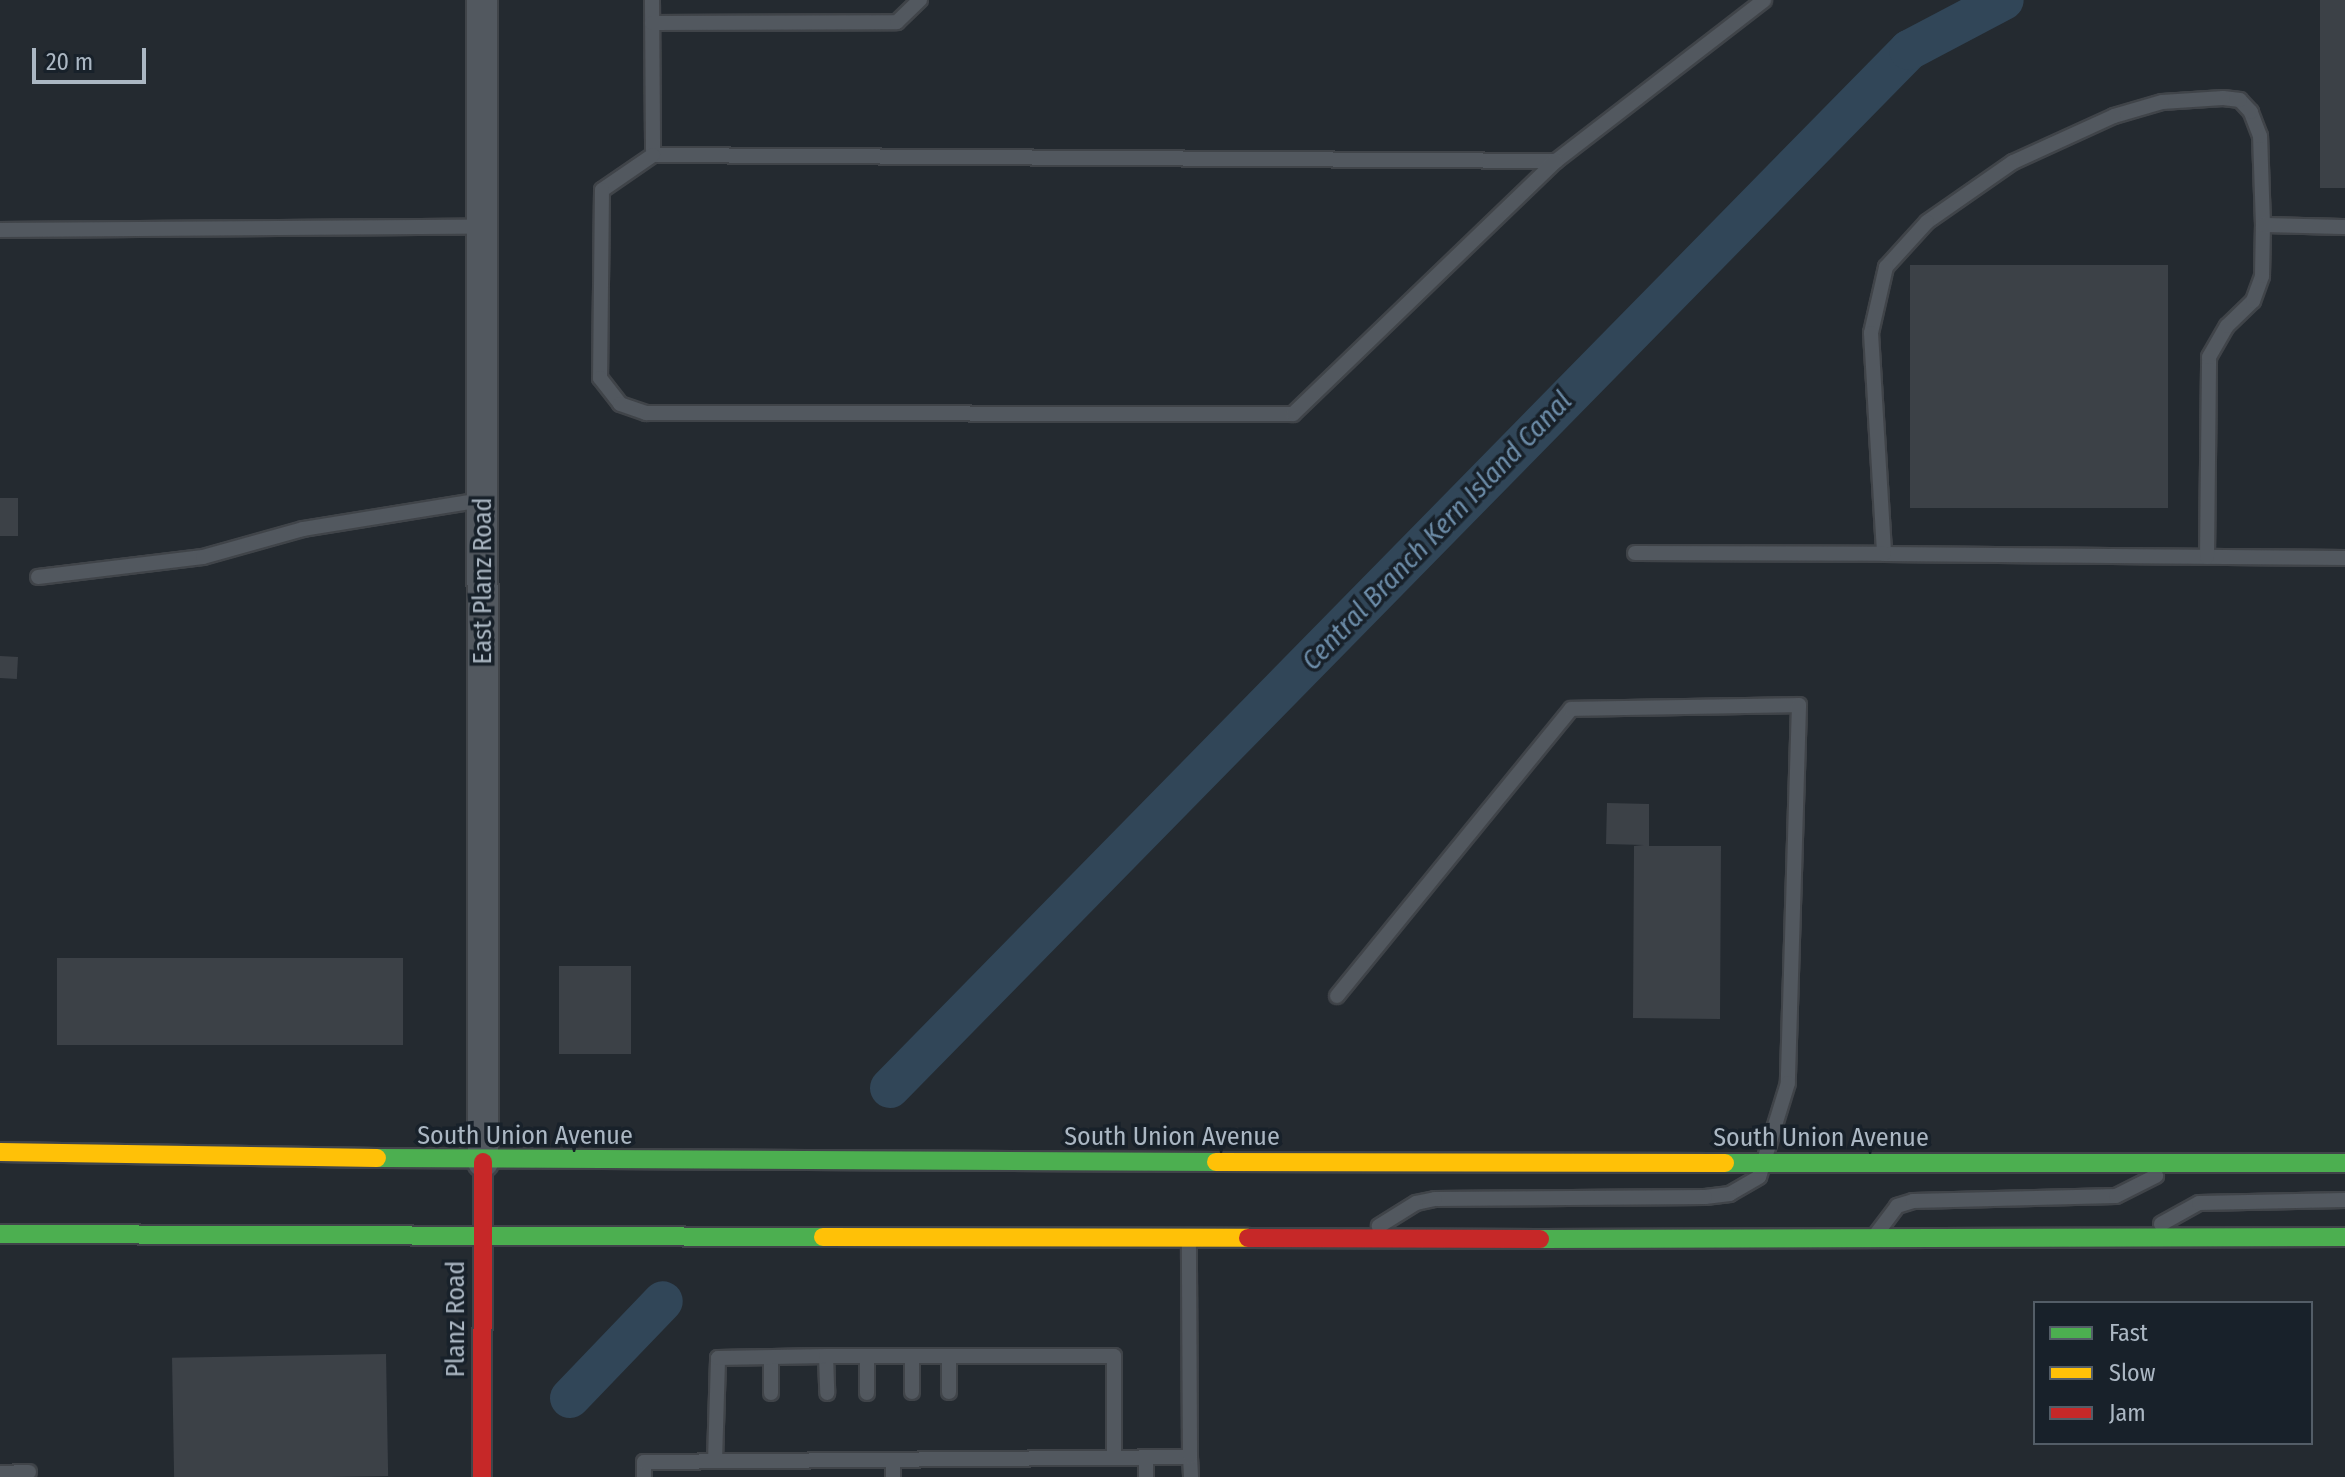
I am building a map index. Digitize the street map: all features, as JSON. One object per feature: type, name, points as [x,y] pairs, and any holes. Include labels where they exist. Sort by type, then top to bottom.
[{"type":"main road","name":"South Union Avenue","points":[[0,1152],[483,1162],[2174,1166],[2345,1163]]},
{"type":"main road","name":"Planz Road","points":[[482,1477],[483,1162]]},
{"type":"main road","points":[[0,1234],[1874,1240],[2143,1234],[2345,1237]]},
{"type":"street","name":"East Planz Road","points":[[482,0],[483,1162]]},
{"type":"lane","points":[[652,0],[653,155]]},
{"type":"lane","points":[[652,23],[897,22],[920,0]]},
{"type":"lane","points":[[1556,161],[653,155],[602,190],[600,378],[620,404],[646,413],[1293,414],[1556,161],[1764,0]]},
{"type":"lane","points":[[1884,554],[1871,333],[1886,267],[1927,222],[2013,162],[2114,116],[2162,102],[2223,98],[2240,100],[2251,112],[2260,136],[2262,276],[2253,301],[2227,326],[2209,357],[2207,557]]},
{"type":"lane","points":[[2263,225],[2345,227]]},
{"type":"lane","points":[[0,230],[482,227]]},
{"type":"lane","points":[[38,577],[203,557],[303,529],[483,500]]},
{"type":"lane","points":[[1635,553],[2345,558]]},
{"type":"lane","points":[[1337,996],[1571,709],[1799,705],[1788,1083],[1767,1164],[1748,1187],[1730,1194],[1435,1199],[1416,1203],[1364,1237]]},
{"type":"lane","points":[[1874,1240],[1883,1219],[1913,1201],[2116,1196],[2174,1166]]},
{"type":"lane","points":[[2143,1234],[2199,1203],[2345,1200]]},
{"type":"lane","points":[[1189,1236],[1191,1477]]},
{"type":"lane","points":[[826,1356],[827,1393]]},
{"type":"lane","points":[[715,1461],[718,1358],[826,1356],[1114,1356],[1114,1458]]},
{"type":"lane","points":[[949,1356],[949,1392]]},
{"type":"lane","points":[[867,1357],[867,1393]]},
{"type":"lane","points":[[912,1357],[912,1392]]},
{"type":"lane","points":[[771,1358],[771,1393]]},
{"type":"lane","points":[[770,1461],[771,1444]]},
{"type":"lane","points":[[827,1444],[828,1460]]},
{"type":"lane","points":[[644,1477],[644,1462],[828,1460],[867,1453],[893,1460],[911,1452],[1190,1457]]},
{"type":"lane","points":[[1146,1458],[1146,1477]]},
{"type":"lane","points":[[893,1460],[893,1477]]},
{"type":"lane","points":[[0,1473],[29,1472]]},
{"type":"building","points":[[2320,0],[2345,0],[2345,188],[2320,188]]},
{"type":"building","points":[[1910,265],[2168,265],[2168,508],[1910,508]]},
{"type":"building","points":[[0,498],[18,498],[18,536],[0,536]]},
{"type":"building","points":[[0,656],[18,657],[17,679],[0,678]]},
{"type":"building","points":[[1607,803],[1649,804],[1649,846],[1721,846],[1720,1019],[1633,1018],[1634,846],[1644,845],[1606,844]]},
{"type":"building","points":[[57,958],[403,958],[403,1045],[57,1045]]},
{"type":"building","points":[[559,966],[631,966],[631,1054],[559,1054]]},
{"type":"building","points":[[386,1354],[388,1476],[174,1477],[172,1358]]},
{"type":"waterway","name":"Central Branch Kern Island Canal","points":[[890,1088],[1909,50],[2004,0]]},
{"type":"waterway","name":"Central Branch Kern Island Canal","points":[[570,1398],[663,1301]]},
{"type":"traffic: fast","points":[[377,1158],[1216,1162]]},
{"type":"traffic: fast","points":[[1725,1163],[2345,1163]]},
{"type":"traffic: fast","points":[[0,1234],[823,1237]]},
{"type":"traffic: fast","points":[[1540,1239],[2345,1237]]},
{"type":"traffic: slow","points":[[0,1152],[377,1158]]},
{"type":"traffic: slow","points":[[1216,1162],[1725,1163]]},
{"type":"traffic: slow","points":[[823,1237],[1248,1238]]},
{"type":"traffic: jam","points":[[482,1477],[483,1162]]},
{"type":"traffic: jam","points":[[1248,1238],[1540,1239]]}]
